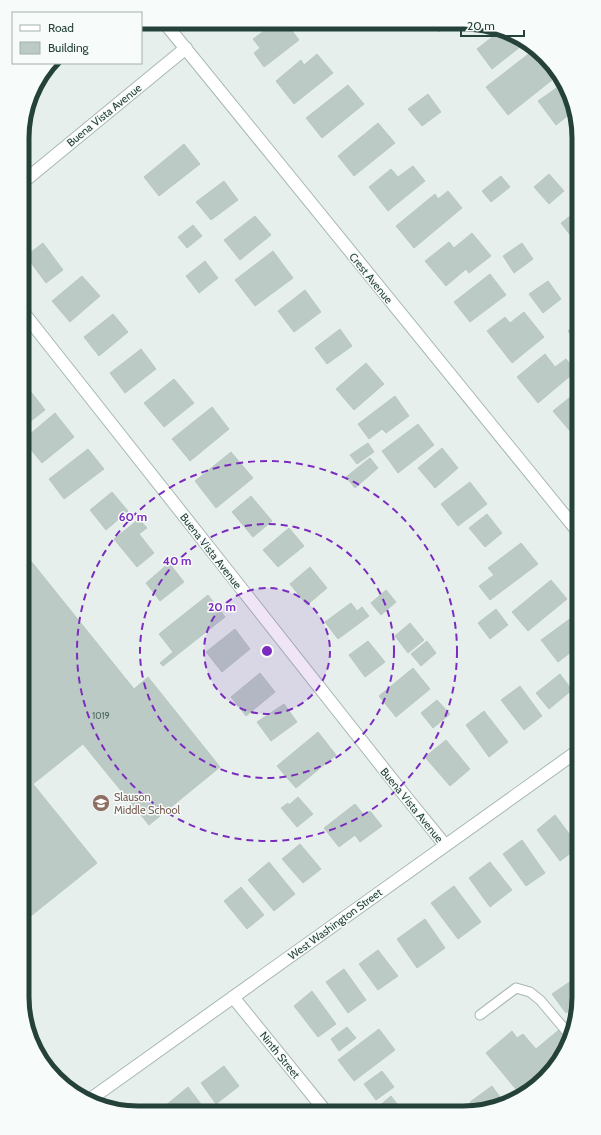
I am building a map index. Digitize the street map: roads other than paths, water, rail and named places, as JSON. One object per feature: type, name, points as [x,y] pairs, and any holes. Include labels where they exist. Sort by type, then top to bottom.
[{"type":"street","name":"Crest Avenue","points":[[170,29],[572,524]]},
{"type":"street","name":"Buena Vista Avenue","points":[[29,177],[186,48]]},
{"type":"street","name":"Buena Vista Avenue","points":[[29,320],[445,845]]},
{"type":"street","name":"West Washington Street","points":[[94,1097],[572,755]]},
{"type":"street","name":"Ninth Street","points":[[233,997],[320,1106]]},
{"type":"lane","points":[[480,1015],[516,988],[530,992],[540,1000],[566,1032]]},
{"type":"place","name":"Slauson Middle School","points":[[101,803]]}]
